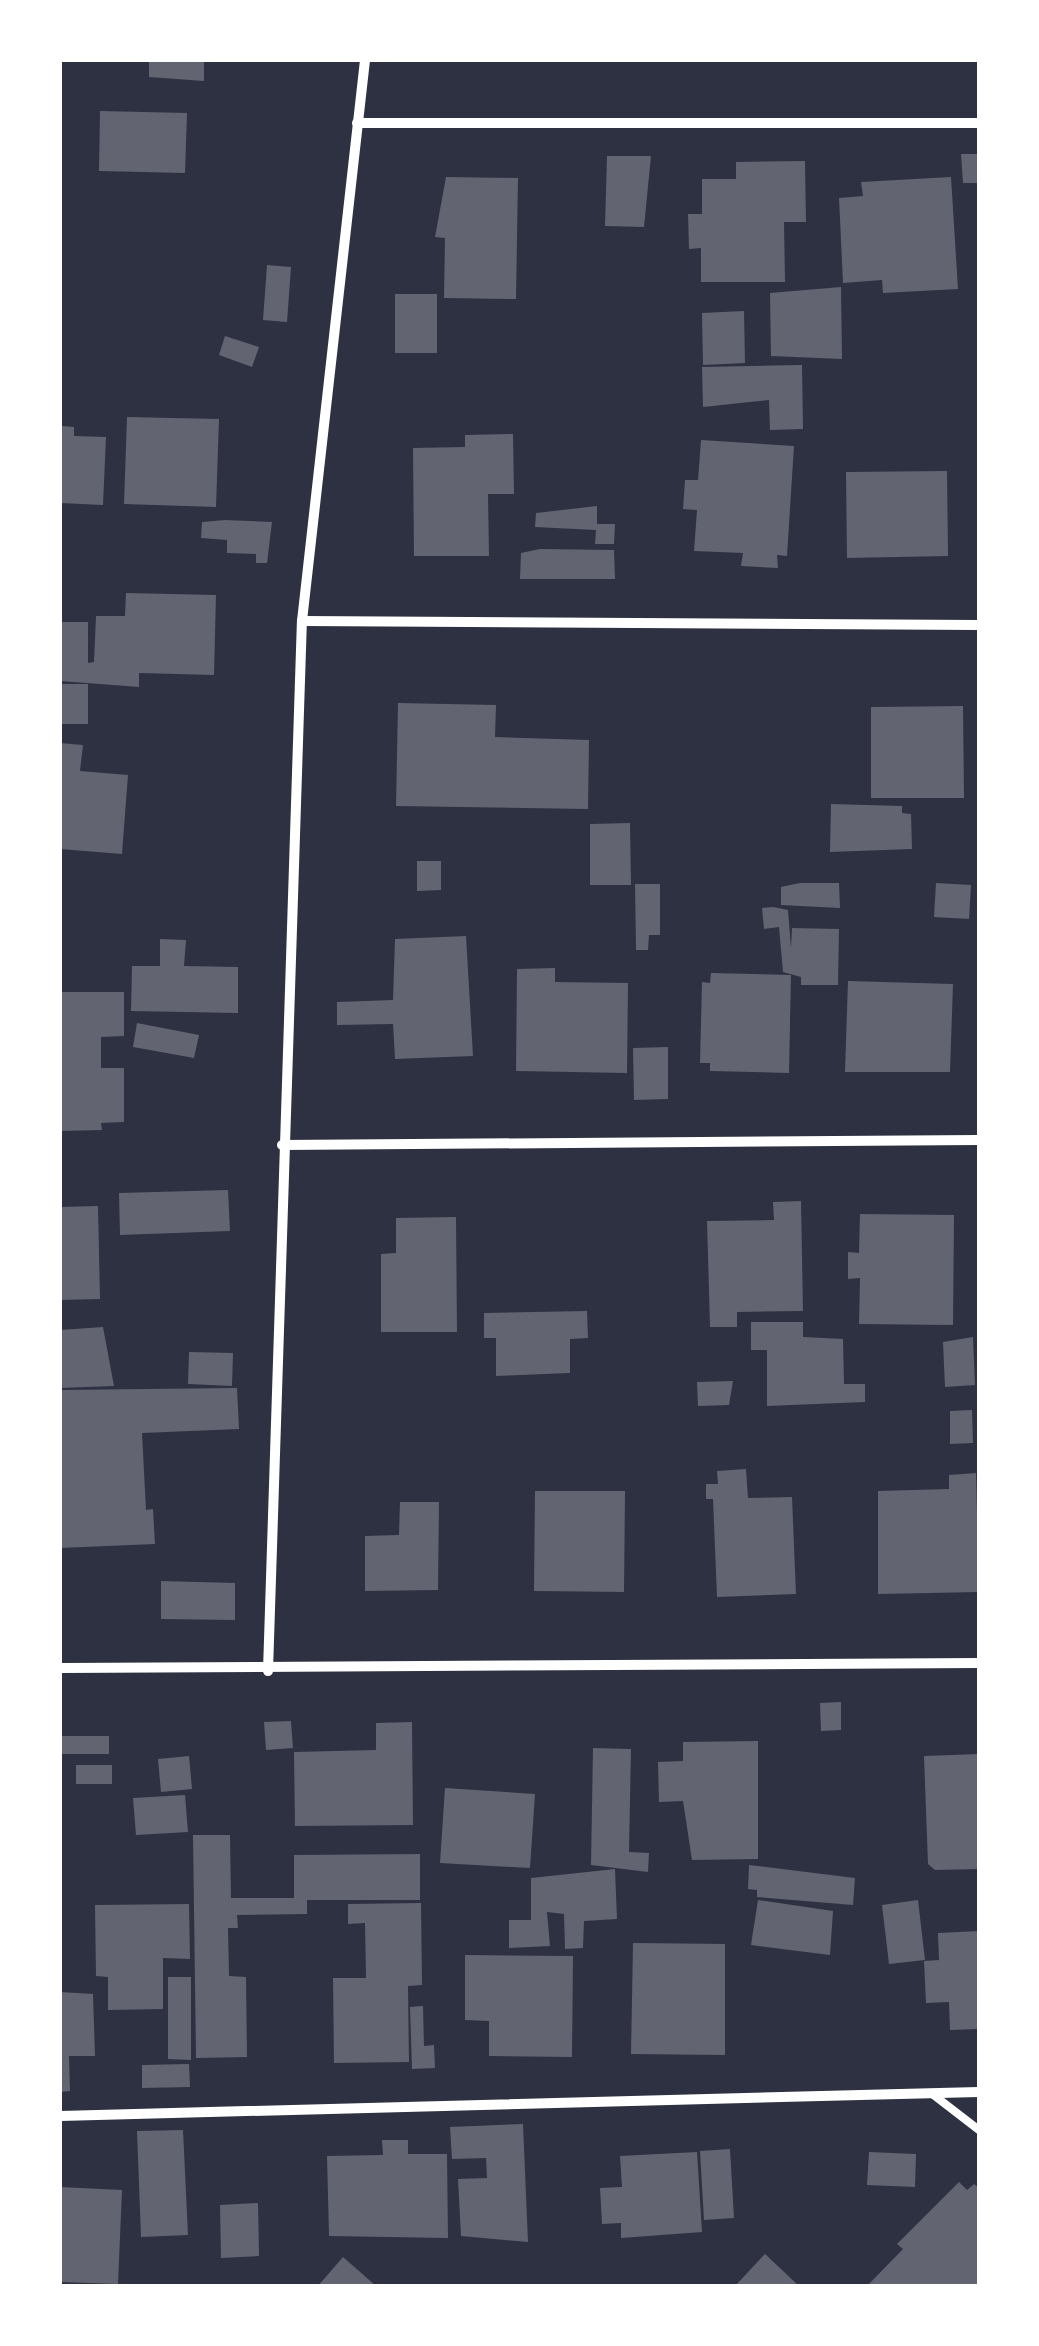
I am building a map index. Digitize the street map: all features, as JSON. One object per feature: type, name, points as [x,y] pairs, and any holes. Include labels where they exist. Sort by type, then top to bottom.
[{"type":"street","points":[[268,1671],[282,1145],[302,621],[366,60]]},
{"type":"street","points":[[357,123],[979,122]]},
{"type":"street","points":[[302,621],[979,624]]},
{"type":"street","points":[[282,1145],[979,1140]]},
{"type":"street","points":[[60,1668],[268,1671],[979,1662]]},
{"type":"street","points":[[60,2116],[979,2092]]},
{"type":"lane","points":[[930,2092],[979,2130]]},
{"type":"building","points":[[149,60],[204,60],[204,81],[149,77]]},
{"type":"building","points":[[100,111],[187,113],[185,173],[99,171]]},
{"type":"building","points":[[961,154],[979,154],[979,183],[963,183]]},
{"type":"building","points":[[607,156],[651,156],[644,227],[605,226]]},
{"type":"building","points":[[805,161],[806,222],[784,222],[785,282],[701,282],[701,248],[689,249],[688,214],[702,214],[702,179],[736,179],[736,162]]},
{"type":"building","points":[[446,177],[518,178],[516,299],[444,298],[445,238],[435,237]]},
{"type":"building","points":[[951,177],[958,289],[883,293],[882,280],[843,283],[839,198],[863,196],[861,182]]},
{"type":"building","points":[[267,265],[291,267],[287,322],[263,320]]},
{"type":"building","points":[[841,287],[842,359],[771,356],[770,293]]},
{"type":"building","points":[[395,294],[437,294],[437,353],[395,353]]},
{"type":"building","points":[[744,311],[745,363],[703,365],[702,313]]},
{"type":"building","points":[[225,336],[259,347],[252,367],[219,355]]},
{"type":"building","points":[[802,365],[803,429],[770,430],[769,400],[703,407],[702,367]]},
{"type":"building","points":[[127,417],[219,419],[216,507],[124,504]]},
{"type":"building","points":[[62,426],[74,427],[74,436],[106,437],[103,505],[60,503]]},
{"type":"building","points":[[513,434],[514,494],[488,494],[489,556],[414,556],[413,448],[465,447],[465,435]]},
{"type":"building","points":[[701,440],[794,446],[787,556],[777,555],[778,568],[741,566],[743,553],[694,551],[697,510],[683,509],[685,480],[698,480]]},
{"type":"building","points":[[947,471],[948,556],[847,558],[846,472]]},
{"type":"building","points":[[597,506],[597,524],[615,524],[614,544],[595,544],[596,530],[535,527],[536,513]]},
{"type":"building","points":[[202,522],[272,522],[267,563],[256,563],[256,554],[227,553],[227,540],[201,538]]},
{"type":"building","points":[[540,549],[614,550],[615,579],[520,579],[521,553]]},
{"type":"building","points":[[126,593],[216,595],[214,675],[139,673],[139,687],[60,681],[60,622],[88,622],[88,663],[94,662],[96,616],[125,616]]},
{"type":"building","points":[[60,684],[88,684],[88,724],[60,724]]},
{"type":"building","points":[[398,703],[496,705],[495,737],[589,740],[588,809],[396,806]]},
{"type":"building","points":[[963,706],[964,798],[871,798],[871,707]]},
{"type":"building","points":[[60,743],[83,745],[80,771],[128,775],[122,854],[60,849]]},
{"type":"building","points":[[831,804],[902,806],[902,813],[911,814],[912,849],[830,852]]},
{"type":"building","points":[[630,823],[631,885],[590,885],[590,824]]},
{"type":"building","points":[[417,861],[441,861],[441,890],[417,891]]},
{"type":"building","points":[[839,883],[840,908],[781,905],[781,887]]},
{"type":"building","points":[[936,883],[971,885],[969,919],[934,917]]},
{"type":"building","points":[[635,884],[660,884],[660,935],[649,935],[648,950],[636,950]]},
{"type":"building","points":[[762,908],[788,910],[791,948],[792,928],[839,929],[838,985],[801,985],[801,977],[783,972],[779,927],[764,929]]},
{"type":"building","points":[[466,936],[473,1056],[395,1059],[393,1024],[337,1025],[337,1002],[393,1000],[395,939]]},
{"type":"building","points":[[160,939],[186,940],[184,966],[238,967],[238,1013],[131,1011],[132,966],[160,966]]},
{"type":"building","points":[[555,968],[555,982],[628,983],[627,1073],[516,1071],[517,969]]},
{"type":"building","points":[[711,973],[791,975],[789,1073],[710,1071],[710,1063],[700,1063],[702,982],[710,983]]},
{"type":"building","points":[[848,981],[953,984],[950,1072],[845,1072]]},
{"type":"building","points":[[60,992],[124,992],[124,1036],[101,1037],[101,1068],[124,1068],[124,1122],[101,1123],[102,1130],[60,1131]]},
{"type":"building","points":[[137,1023],[199,1035],[194,1058],[133,1047]]},
{"type":"building","points":[[668,1047],[668,1099],[634,1100],[633,1048]]},
{"type":"building","points":[[228,1190],[230,1231],[120,1235],[119,1193]]},
{"type":"building","points":[[801,1201],[803,1311],[737,1312],[737,1327],[710,1327],[707,1221],[774,1220],[773,1202]]},
{"type":"building","points":[[98,1206],[100,1299],[60,1300],[60,1207]]},
{"type":"building","points":[[860,1214],[954,1215],[953,1325],[859,1324],[860,1278],[848,1279],[848,1252],[859,1253]]},
{"type":"building","points":[[456,1217],[457,1332],[381,1332],[381,1254],[396,1253],[396,1218]]},
{"type":"building","points":[[587,1311],[588,1338],[570,1339],[570,1373],[496,1376],[496,1338],[484,1338],[484,1313]]},
{"type":"building","points":[[751,1322],[803,1322],[803,1337],[843,1339],[844,1384],[865,1384],[865,1402],[767,1406],[767,1350],[751,1350]]},
{"type":"building","points":[[103,1327],[114,1386],[60,1388],[60,1330]]},
{"type":"building","points":[[973,1337],[975,1385],[945,1387],[943,1342]]},
{"type":"building","points":[[189,1352],[233,1353],[232,1386],[188,1384]]},
{"type":"building","points":[[733,1381],[729,1405],[698,1406],[697,1382]]},
{"type":"building","points":[[237,1388],[239,1429],[142,1433],[146,1510],[153,1509],[155,1544],[60,1548],[60,1390]]},
{"type":"building","points":[[972,1410],[973,1443],[950,1444],[950,1411]]},
{"type":"building","points":[[746,1469],[748,1498],[792,1497],[796,1594],[717,1597],[713,1499],[706,1499],[706,1484],[718,1484],[717,1471]]},
{"type":"building","points":[[976,1473],[979,1592],[878,1594],[878,1491],[949,1489],[949,1475]]},
{"type":"building","points":[[535,1491],[625,1491],[624,1592],[534,1591]]},
{"type":"building","points":[[400,1502],[439,1502],[438,1590],[365,1591],[365,1536],[399,1535]]},
{"type":"building","points":[[161,1581],[235,1583],[235,1620],[161,1619]]},
{"type":"building","points":[[841,1702],[841,1730],[821,1731],[820,1703]]},
{"type":"building","points":[[291,1721],[293,1748],[266,1750],[264,1722]]},
{"type":"building","points":[[412,1722],[413,1825],[295,1826],[294,1752],[376,1750],[376,1723]]},
{"type":"building","points":[[60,1736],[109,1736],[109,1754],[60,1754]]},
{"type":"building","points":[[758,1741],[758,1859],[692,1860],[683,1801],[659,1802],[658,1762],[683,1761],[683,1742]]},
{"type":"building","points":[[593,1748],[631,1749],[629,1852],[649,1853],[648,1872],[591,1865]]},
{"type":"building","points":[[979,1754],[979,1869],[935,1870],[928,1864],[924,1756]]},
{"type":"building","points":[[189,1756],[192,1789],[161,1792],[158,1759]]},
{"type":"building","points":[[76,1765],[112,1765],[112,1784],[76,1784]]},
{"type":"building","points":[[445,1788],[535,1794],[530,1868],[440,1863]]},
{"type":"building","points":[[185,1795],[188,1832],[136,1835],[133,1798]]},
{"type":"building","points":[[193,1835],[230,1835],[231,1898],[294,1898],[294,1855],[420,1854],[420,1900],[307,1900],[307,1914],[237,1915],[238,1928],[228,1928],[229,1976],[246,1977],[247,2057],[196,2058]]},
{"type":"building","points":[[749,1865],[855,1878],[853,1905],[757,1897],[757,1890],[748,1889]]},
{"type":"building","points":[[615,1869],[617,1919],[584,1921],[583,1948],[565,1949],[564,1914],[547,1912],[550,1946],[509,1948],[509,1920],[531,1920],[531,1878]]},
{"type":"building","points":[[758,1900],[833,1911],[830,1955],[751,1945]]},
{"type":"building","points":[[918,1900],[925,1960],[889,1964],[882,1905]]},
{"type":"building","points":[[421,1903],[422,1985],[408,1986],[409,2062],[334,2063],[333,1978],[366,1978],[365,1923],[348,1924],[348,1904]]},
{"type":"building","points":[[189,1904],[190,1959],[163,1958],[163,2009],[108,2010],[108,1977],[96,1976],[95,1905]]},
{"type":"building","points":[[979,1931],[979,2029],[950,2030],[949,2002],[926,2003],[924,1961],[939,1960],[938,1933]]},
{"type":"building","points":[[633,1943],[725,1944],[725,2055],[631,2054]]},
{"type":"building","points":[[465,1955],[573,1956],[572,2057],[489,2056],[489,2021],[465,2020]]},
{"type":"building","points":[[168,1977],[191,1977],[191,2060],[168,2059]]},
{"type":"building","points":[[60,1992],[93,1994],[95,2056],[69,2056],[70,2091],[60,2092]]},
{"type":"building","points":[[423,2006],[424,2046],[434,2045],[435,2068],[412,2069],[410,2007]]},
{"type":"building","points":[[189,2064],[190,2087],[142,2088],[142,2065]]},
{"type":"building","points":[[523,2124],[528,2242],[461,2236],[458,2179],[487,2178],[486,2158],[452,2159],[450,2127]]},
{"type":"building","points":[[183,2130],[188,2235],[141,2237],[137,2131]]},
{"type":"building","points":[[382,2140],[408,2140],[408,2154],[447,2154],[448,2238],[329,2236],[327,2156],[383,2155]]},
{"type":"building","points":[[730,2149],[734,2218],[704,2220],[700,2151]]},
{"type":"building","points":[[697,2152],[702,2232],[621,2238],[621,2223],[602,2224],[600,2188],[622,2187],[620,2156]]},
{"type":"building","points":[[869,2152],[916,2154],[915,2187],[867,2185]]},
{"type":"building","points":[[959,2182],[967,2190],[974,2184],[979,2188],[979,2286],[867,2286],[903,2249],[897,2244]]},
{"type":"building","points":[[60,2187],[122,2190],[118,2284],[60,2282]]},
{"type":"building","points":[[258,2203],[259,2256],[221,2258],[220,2205]]},
{"type":"building","points":[[765,2254],[799,2286],[735,2286]]},
{"type":"building","points":[[343,2257],[376,2286],[318,2286]]}]
